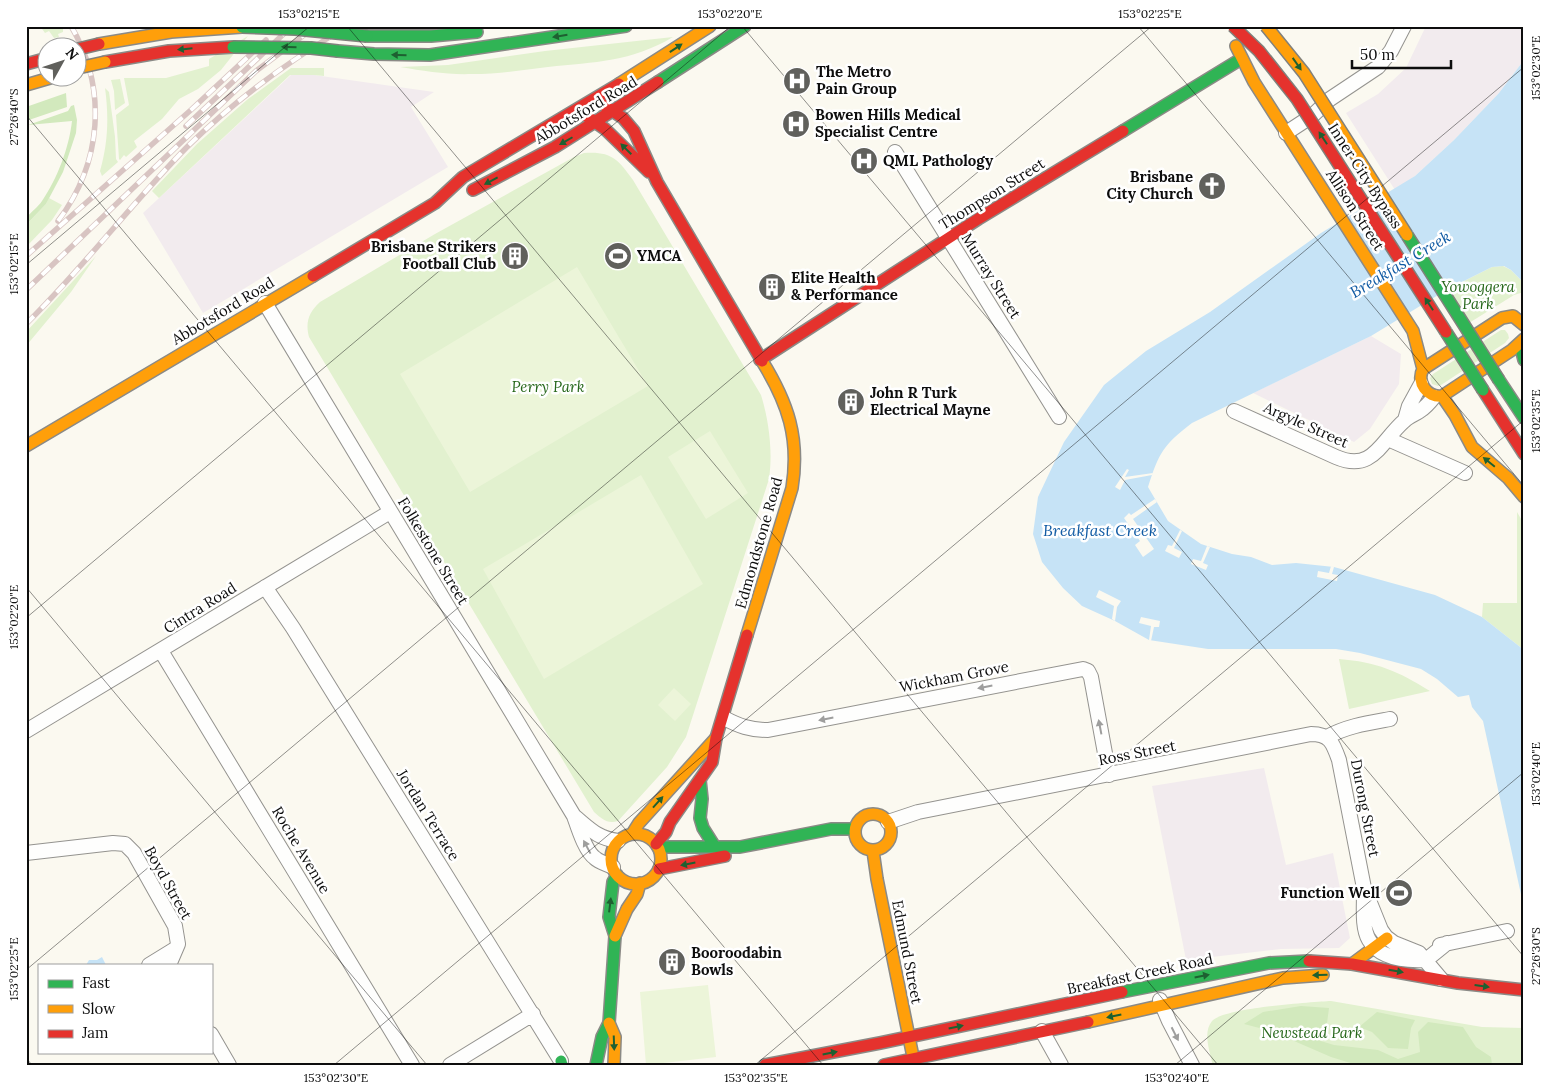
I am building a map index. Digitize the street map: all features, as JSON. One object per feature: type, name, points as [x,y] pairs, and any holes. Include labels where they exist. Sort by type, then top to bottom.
[{"type":"main road","points":[[88,66],[156,52],[208,46],[310,48],[374,54],[430,55],[626,26]]},
{"type":"main road","name":"Abbotsford Road","points":[[26,446],[435,202],[463,177],[593,100],[710,26]]},
{"type":"main road","name":"Abbotsford Road","points":[[435,202],[470,191],[555,147],[615,111],[745,26]]},
{"type":"main road","name":"Inner City Bypass","points":[[1233,26],[1269,63],[1297,99],[1524,454]]},
{"type":"main road","name":"Inner City Bypass","points":[[1266,26],[1304,73],[1524,418]]},
{"type":"main road","points":[[88,47],[171,32],[242,27],[295,29],[367,36],[455,35],[484,30]]},
{"type":"main road","name":"Allison Street","points":[[1236,46],[1241,59],[1286,133],[1413,331],[1426,342]]},
{"type":"main road","name":"Thompson Street","points":[[760,360],[948,238],[1241,59]]},
{"type":"main road","name":"Edmondstone Road","points":[[593,100],[615,111],[627,121],[636,134],[654,177],[781,395],[790,420],[795,445],[795,473],[788,503],[724,718],[716,738],[712,762],[670,822],[657,846]]},
{"type":"main road","name":"Edmondstone Road","points":[[576,109],[597,122],[654,177]]},
{"type":"main road","points":[[1521,307],[1512,316],[1502,318],[1443,351],[1423,369],[1419,376],[1421,384],[1429,393],[1438,396],[1455,414],[1472,447],[1508,478],[1524,497]]},
{"type":"main road","points":[[1512,316],[1521,320],[1524,324]]},
{"type":"main road","name":"Allison Street","points":[[1413,331],[1423,369]]},
{"type":"main road","points":[[1438,396],[1522,341],[1524,360]]},
{"type":"main road","name":"Edmondstone Road","points":[[632,834],[639,823],[716,738]]},
{"type":"main road","points":[[700,780],[702,799],[700,818],[703,828],[714,847]]},
{"type":"main road","points":[[866,815],[879,815],[888,822],[892,833],[888,844],[884,848],[873,851],[858,842],[855,830],[857,823],[866,815]]},
{"type":"main road","points":[[657,846],[740,847],[831,829],[855,830]]},
{"type":"main road","points":[[596,1065],[602,1037],[609,1023],[615,936],[609,917],[615,871],[612,853],[618,841],[632,834],[646,836],[657,846],[661,854],[659,869],[648,881],[632,883],[624,880],[615,871]]},
{"type":"main road","points":[[659,869],[724,856],[740,847]]},
{"type":"main road","name":"Edmund Street","points":[[873,851],[914,1059]]},
{"type":"main road","points":[[615,936],[637,894],[640,883]]},
{"type":"main road","points":[[1352,964],[1387,938]]},
{"type":"main road","name":"Breakfast Creek Road","points":[[764,1065],[1268,963],[1318,961],[1352,964],[1466,984],[1524,990]]},
{"type":"main road","points":[[884,1065],[1162,1006],[1283,978],[1308,975],[1337,975]]},
{"type":"main road","points":[[609,1023],[615,1037],[614,1065]]},
{"type":"street","points":[[1286,133],[1312,116],[1330,99],[1378,67],[1391,51],[1404,26]]},
{"type":"street","name":"Murray Street","points":[[895,152],[1059,417]]},
{"type":"street","name":"Folkestone Street","points":[[265,304],[574,816],[591,855],[615,871]]},
{"type":"street","name":"Argyle Street","points":[[1405,420],[1409,406],[1421,384]]},
{"type":"street","name":"Argyle Street","points":[[1234,411],[1346,462],[1361,462],[1388,439],[1405,420],[1420,411],[1438,396]]},
{"type":"street","points":[[1388,439],[1465,473]]},
{"type":"street","name":"Cintra Road","points":[[26,731],[390,512]]},
{"type":"street","name":"Jordan Terrace","points":[[265,587],[304,645],[562,1063]]},
{"type":"street","name":"Roche Avenue","points":[[161,651],[412,1065]]},
{"type":"street","name":"Wickham Grove","points":[[724,718],[740,727],[768,730],[1082,668],[1090,673],[1109,775]]},
{"type":"street","name":"Ross Street","points":[[888,822],[918,812],[1311,734],[1320,734],[1327,737],[1353,726],[1390,718]]},
{"type":"street","name":"Durong Street","points":[[1327,737],[1334,746],[1339,760],[1364,888],[1381,930],[1387,938]]},
{"type":"street","name":"Folkestone Street","points":[[574,816],[598,836],[618,841]]},
{"type":"street","name":"Boyd Street","points":[[26,853],[113,843],[126,844],[134,853],[172,919],[178,939],[176,950],[169,964]]},
{"type":"street","name":"Durong Street","points":[[1364,888],[1364,916],[1369,940],[1376,947]]},
{"type":"street","points":[[1376,947],[1388,956],[1411,960],[1447,943],[1507,931]]},
{"type":"street","points":[[1387,938],[1421,955],[1441,979]]},
{"type":"street","points":[[151,964],[176,950]]},
{"type":"street","points":[[1154,986],[1192,1065]]},
{"type":"street","points":[[450,1065],[533,1014]]},
{"type":"street","points":[[1042,1031],[1061,1065]]},
{"type":"street","points":[[212,1036],[230,1065]]},
{"type":"shaded area","points":[[1426,26],[1524,26],[1524,60],[1499,93],[1454,140],[1415,176],[1395,190],[1346,113],[1378,94],[1406,68]]},
{"type":"shaded area","points":[[291,75],[314,75],[434,92],[411,107],[448,167],[203,313],[143,213]]},
{"type":"shaded area","points":[[1371,336],[1401,354],[1399,384],[1370,429],[1354,442],[1253,393]]},
{"type":"shaded area","points":[[1264,768],[1286,865],[1333,853],[1350,938],[1339,948],[1281,949],[1186,960],[1152,786]]},
{"type":"green space","points":[[40,26],[63,26],[63,32],[58,34],[59,37],[54,38],[49,31],[45,33]]},
{"type":"green space","points":[[248,36],[221,70],[198,89],[179,99],[162,119],[134,141],[137,147],[126,157],[124,155],[119,159],[116,115],[129,105],[124,78],[166,78],[209,66],[209,59]]},
{"type":"green space","points":[[673,37],[642,52],[612,60],[510,72],[454,74],[400,67],[448,65],[545,51]]},
{"type":"green space","points":[[291,68],[324,68],[324,76],[290,75],[159,198],[152,191],[197,144],[248,99]]},
{"type":"green space","points":[[120,79],[125,103],[115,110],[114,91],[111,80]]},
{"type":"green space","points":[[105,88],[109,92],[116,159],[118,162],[102,176],[100,171],[107,130]]},
{"type":"green space","points":[[66,93],[67,107],[26,121],[26,107]]},
{"type":"green space","points":[[74,105],[77,120],[76,133],[63,172],[46,204],[26,225],[26,218],[42,201],[57,173],[68,142],[72,121],[28,125],[68,111]]},
{"type":"green space","name":"Perry Park","points":[[584,153],[601,153],[613,158],[633,180],[761,395],[768,426],[770,447],[769,479],[686,737],[667,767],[618,821],[614,822],[605,820],[594,812],[309,337],[307,327],[313,310],[320,302],[435,234]]},
{"type":"green space","points":[[49,198],[62,205],[52,220],[26,247],[26,225],[46,204]]},
{"type":"green space","points":[[96,256],[71,292],[26,346],[26,332]]},
{"type":"green space","name":"Yowoggera Park","points":[[1503,266],[1511,270],[1524,283],[1524,292],[1514,295],[1469,323],[1448,289],[1492,267]]},
{"type":"green space","points":[[577,267],[648,386],[470,492],[400,374]]},
{"type":"green space","points":[[1501,330],[1505,330],[1508,334],[1509,338],[1505,343],[1441,385],[1432,384],[1430,378],[1433,374]]},
{"type":"green space","points":[[710,431],[748,493],[706,519],[668,457]]},
{"type":"green space","points":[[641,475],[703,584],[544,679],[483,569]]},
{"type":"green space","points":[[1517,512],[1524,524],[1524,650],[1482,617],[1483,603],[1517,603]]},
{"type":"green space","points":[[1339,659],[1376,665],[1408,678],[1430,691],[1349,709]]},
{"type":"green space","points":[[674,688],[691,704],[675,721],[658,705]]},
{"type":"green space","points":[[708,985],[716,1057],[646,1065],[640,992]]},
{"type":"green space","name":"Newstead Park","points":[[1331,1001],[1482,1027],[1524,1028],[1524,1065],[1213,1065],[1207,1035],[1209,1025],[1219,1016],[1268,1006]]},
{"type":"green space","points":[[1301,1006],[1329,1008],[1327,1023],[1314,1039],[1334,1045],[1378,1050],[1398,1059],[1420,1052],[1418,1032],[1428,1022],[1463,1027],[1476,1047],[1491,1057],[1492,1065],[1357,1065],[1331,1057],[1271,1031],[1244,1024],[1263,1012]]},
{"type":"green space","points":[[1377,1012],[1415,1020],[1411,1028],[1408,1049],[1388,1048],[1372,1032],[1359,1027]]},
{"type":"water","name":"Breakfast Creek","points":[[1524,60],[1524,283],[1504,266],[1492,267],[1448,289],[1371,336],[1192,423],[1174,437],[1163,450],[1148,487],[1168,521],[1201,544],[1232,554],[1251,557],[1272,565],[1296,563],[1334,567],[1435,595],[1482,617],[1524,650],[1524,908],[1483,721],[1472,707],[1469,695],[1458,697],[1437,679],[1421,669],[1360,653],[1336,649],[1208,649],[1149,640],[1115,621],[1082,606],[1063,588],[1042,562],[1033,534],[1038,497],[1064,442],[1104,385],[1146,351],[1210,312],[1321,233],[1415,176],[1454,140],[1499,93]]},
{"type":"water","points":[[102,957],[106,964],[87,964],[89,960],[97,960]]},
{"type":"pier","points":[[1127,469],[1129,470],[1125,477],[1153,473],[1152,475],[1125,480],[1120,490],[1115,487]]},
{"type":"pier","points":[[1155,499],[1157,502],[1133,519],[1154,549],[1143,557],[1135,545],[1140,541],[1124,518],[1129,513],[1131,515]]},
{"type":"pier","points":[[1180,530],[1182,531],[1174,548],[1182,552],[1179,558],[1165,551],[1168,545],[1172,546]]},
{"type":"pier","points":[[1207,546],[1210,547],[1203,563],[1208,565],[1206,570],[1191,564],[1193,559],[1201,561]]},
{"type":"pier","points":[[1331,566],[1334,567],[1332,574],[1338,575],[1337,581],[1317,577],[1318,571],[1329,573]]},
{"type":"pier","points":[[1099,590],[1121,601],[1117,607],[1115,621],[1112,619],[1114,606],[1096,597]]},
{"type":"pier","points":[[1141,617],[1160,621],[1159,627],[1154,627],[1151,641],[1149,640],[1151,626],[1139,623]]},
{"type":"railway","points":[[58,221],[73,199],[84,175],[95,125],[95,100],[91,75],[83,50],[71,26]]},
{"type":"railway","points":[[186,126],[292,26]]},
{"type":"railway","points":[[26,290],[256,71],[316,26]]},
{"type":"railway","points":[[26,324],[67,281],[166,169],[205,130],[264,82],[348,26]]},
{"type":"railway","points":[[26,256],[192,109],[266,40]]},
{"type":"traffic: fast","points":[[338,51],[430,55],[626,26]]},
{"type":"traffic: fast","points":[[658,82],[745,26]]},
{"type":"traffic: fast","points":[[242,27],[295,29],[367,36]]},
{"type":"traffic: fast","points":[[367,36],[431,36],[477,32]]},
{"type":"traffic: fast","points":[[233,47],[311,48],[338,51]]},
{"type":"traffic: fast","points":[[1123,131],[1241,59]]},
{"type":"traffic: fast","points":[[1407,235],[1499,380]]},
{"type":"traffic: fast","points":[[1446,332],[1483,390]]},
{"type":"traffic: fast","points":[[1520,344],[1524,360]]},
{"type":"traffic: fast","points":[[1499,380],[1524,418]]},
{"type":"traffic: fast","points":[[700,780],[702,799],[700,818],[703,828],[715,847]]},
{"type":"traffic: fast","points":[[658,847],[740,847],[831,829],[855,829]]},
{"type":"traffic: fast","points":[[596,1065],[602,1037],[609,1023],[615,936],[609,917],[613,882],[617,875]]},
{"type":"traffic: fast","points":[[1122,992],[1269,963],[1309,961]]},
{"type":"traffic: fast","points":[[561,1061],[562,1065]]},
{"type":"traffic: slow","points":[[619,84],[710,26]]},
{"type":"traffic: slow","points":[[1266,26],[1304,73],[1407,235]]},
{"type":"traffic: slow","points":[[99,44],[171,32],[242,27]]},
{"type":"traffic: slow","points":[[1236,46],[1254,82],[1413,331],[1423,369]]},
{"type":"traffic: slow","points":[[88,66],[105,62]]},
{"type":"traffic: slow","points":[[26,85],[38,82]]},
{"type":"traffic: slow","points":[[26,446],[313,276]]},
{"type":"traffic: slow","points":[[1524,325],[1513,316],[1502,318],[1423,369],[1421,374],[1422,384],[1428,392],[1442,396],[1512,350],[1524,339]]},
{"type":"traffic: slow","points":[[747,635],[792,488],[794,470],[793,437],[790,422],[779,392],[762,361]]},
{"type":"traffic: slow","points":[[1442,396],[1455,415],[1472,447],[1508,478],[1524,497]]},
{"type":"traffic: slow","points":[[632,834],[639,823],[716,738]]},
{"type":"traffic: slow","points":[[873,814],[880,815],[886,819],[890,825],[891,832],[890,839],[886,845],[880,849],[873,850],[866,849],[860,845],[856,839],[855,832],[856,825],[860,819],[866,815],[873,814]]},
{"type":"traffic: slow","points":[[636,834],[650,838],[657,845],[661,859],[657,873],[650,880],[636,884],[622,880],[615,873],[611,859],[615,845],[622,838],[636,834]]},
{"type":"traffic: slow","points":[[873,851],[912,1052]]},
{"type":"traffic: slow","points":[[615,936],[627,909],[637,894],[640,883]]},
{"type":"traffic: slow","points":[[1352,964],[1387,938]]},
{"type":"traffic: slow","points":[[1088,1022],[1283,978],[1323,975]]},
{"type":"traffic: slow","points":[[609,1023],[615,1037],[614,1065]]},
{"type":"traffic: jam","points":[[1233,26],[1259,51],[1297,99],[1446,332]]},
{"type":"traffic: jam","points":[[88,47],[99,44]]},
{"type":"traffic: jam","points":[[105,62],[169,51],[233,47]]},
{"type":"traffic: jam","points":[[26,64],[38,61]]},
{"type":"traffic: jam","points":[[473,190],[555,147],[658,82]]},
{"type":"traffic: jam","points":[[313,276],[435,203],[463,177],[619,84]]},
{"type":"traffic: jam","points":[[602,104],[623,118],[634,131],[657,182],[762,361]]},
{"type":"traffic: jam","points":[[585,115],[605,129],[649,172]]},
{"type":"traffic: jam","points":[[760,360],[978,219],[1123,131]]},
{"type":"traffic: jam","points":[[1483,390],[1524,454]]},
{"type":"traffic: jam","points":[[656,844],[712,762],[716,738],[747,635]]},
{"type":"traffic: jam","points":[[659,869],[725,856]]},
{"type":"traffic: jam","points":[[1309,961],[1352,964],[1458,983],[1524,990]]},
{"type":"traffic: jam","points":[[765,1065],[1122,992]]},
{"type":"traffic: jam","points":[[884,1065],[1088,1022]]},
{"type":"place","name":"The Metro Pain Group","points":[[797,81]]},
{"type":"place","name":"Bowen Hills Medical Specialist Centre","points":[[796,124]]},
{"type":"place","name":"QML Pathology","points":[[864,161]]},
{"type":"place","name":"Brisbane City Church","points":[[1212,186]]},
{"type":"place","name":"Brisbane Strikers Football Club","points":[[515,256]]},
{"type":"place","name":"YMCA","points":[[618,256]]},
{"type":"place","name":"Elite Health & Performance","points":[[772,287]]},
{"type":"place","name":"John R Turk Electrical Mayne","points":[[851,402]]},
{"type":"place","name":"Function Well","points":[[1399,893]]},
{"type":"place","name":"Booroodabin Bowls","points":[[672,962]]}]
